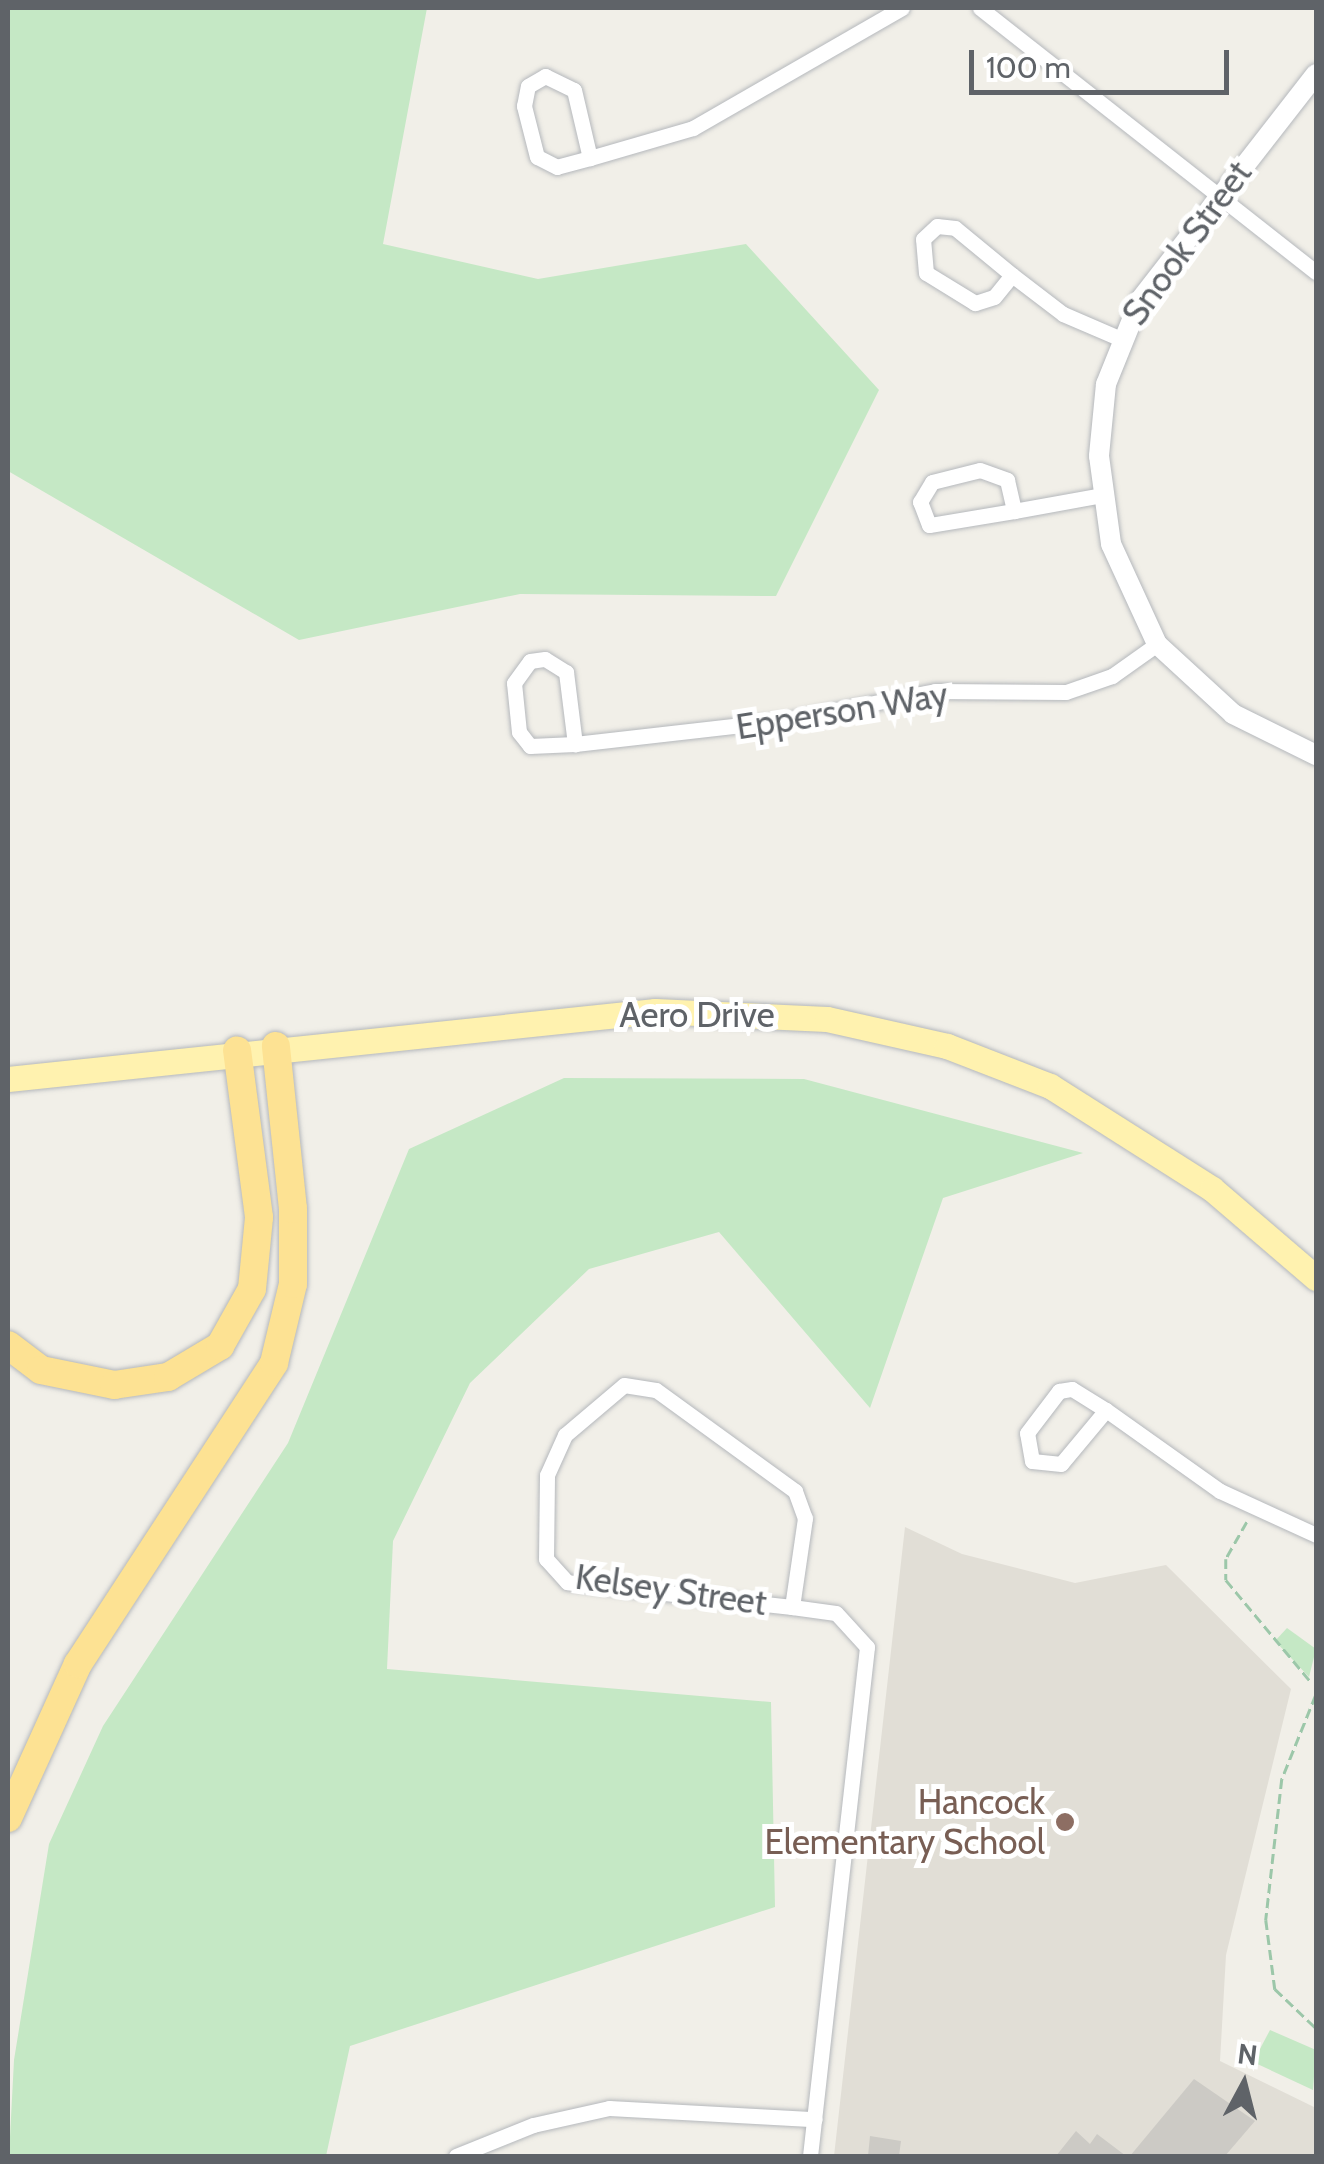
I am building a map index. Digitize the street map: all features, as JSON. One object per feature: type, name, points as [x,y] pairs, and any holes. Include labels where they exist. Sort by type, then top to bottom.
[{"type":"highway","points":[[8,1818],[78,1664],[274,1363],[292,1284],[294,1209],[276,1046]]},
{"type":"highway","points":[[8,1344],[41,1370],[114,1385],[168,1377],[220,1346],[252,1289],[259,1217],[237,1050]]},
{"type":"main road","name":"Aero Drive","points":[[8,1080],[237,1050],[654,1011],[827,1019],[946,1046],[1050,1086],[1212,1189],[1316,1278]]},
{"type":"street","points":[[590,158],[574,90],[545,76],[528,86],[537,156],[557,167],[590,158],[693,128],[902,8]]},
{"type":"street","points":[[980,8],[1316,272]]},
{"type":"street","name":"Snook Street","points":[[1316,74],[1219,192],[1120,338],[1102,413],[1102,496],[1136,611],[1157,644],[1232,714],[1316,756]]},
{"type":"street","points":[[1012,275],[975,303],[926,273],[923,239],[937,226],[955,228],[1062,314],[1120,338]]},
{"type":"street","points":[[1014,511],[1007,480],[980,470],[932,482],[920,502],[929,525],[944,530],[1014,511],[1102,496]]},
{"type":"street","name":"Epperson Way","points":[[575,744],[566,672],[530,661],[514,682],[519,732],[530,746],[575,744],[786,720],[935,690],[1066,692],[1112,676],[1157,644]]},
{"type":"street","name":"Kelsey Street","points":[[792,1607],[805,1518],[795,1491],[656,1390],[624,1385],[565,1435],[540,1524],[546,1559],[567,1582],[836,1613],[867,1647],[810,2156]]},
{"type":"street","points":[[1106,1410],[1061,1464],[1032,1461],[1028,1433],[1059,1391],[1106,1410],[1255,1509],[1316,1535]]},
{"type":"street","points":[[456,2156],[609,2108],[815,2118]]},
{"type":"path","points":[[1255,1509],[1226,1559],[1226,1580],[1316,1692],[1282,1779],[1266,1920],[1275,1989],[1316,2028]]},
{"type":"path","points":[[1311,1682],[1316,1676]]},
{"type":"shaded area","name":"Hancock Elementary School","points":[[905,1527],[962,1554],[1075,1583],[1166,1565],[1291,1689],[1226,1955],[1220,2061],[1316,2108],[1316,2156],[834,2156]]},
{"type":"green space","points":[[8,8],[427,8],[383,244],[538,279],[746,244],[879,390],[776,596],[520,594],[299,640],[8,471]]},
{"type":"green space","points":[[564,1078],[804,1079],[1083,1153],[943,1198],[870,1408],[719,1232],[589,1269],[470,1383],[393,1541],[387,1669],[771,1702],[775,1907],[350,2046],[326,2156],[9,2156],[14,2060],[49,1844],[103,1726],[288,1443],[409,1149]]},
{"type":"green space","points":[[1287,1628],[1316,1649],[1309,1677],[1275,1641]]},
{"type":"green space","points":[[1270,2030],[1316,2050],[1313,2090],[1253,2062]]},
{"type":"building","points":[[1194,2079],[1255,2121],[1225,2156],[1130,2156]]},
{"type":"building","points":[[1076,2131],[1090,2144],[1097,2134],[1126,2156],[1056,2156]]},
{"type":"building","points":[[870,2136],[901,2141],[899,2156],[868,2156]]},
{"type":"place","name":"Hancock Elementary School","points":[[1065,1822]]}]
